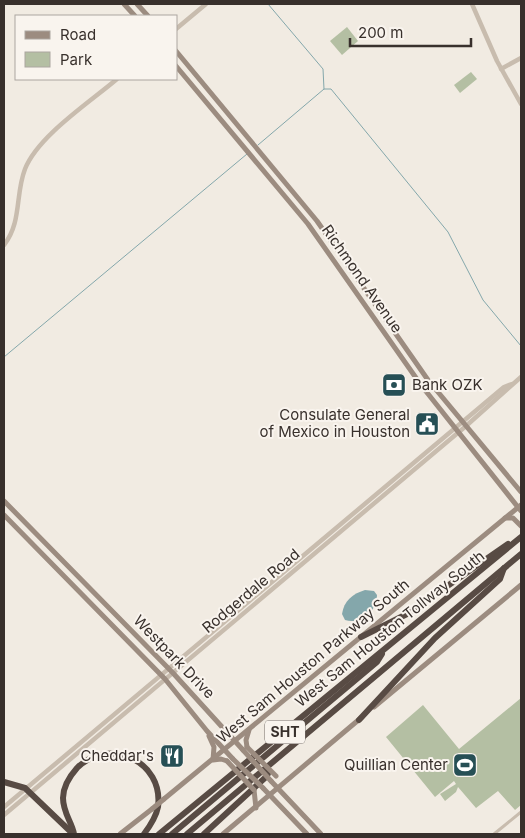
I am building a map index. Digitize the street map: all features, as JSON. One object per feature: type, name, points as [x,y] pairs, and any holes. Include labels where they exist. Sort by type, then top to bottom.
[{"type":"highway","points":[[361,637],[407,614],[520,537]]},
{"type":"highway","name":"West Sam Houston Tollway South","points":[[159,834],[520,537]]},
{"type":"highway","name":"West Sam Houston Tollway South","points":[[187,834],[521,554]]},
{"type":"highway","points":[[359,720],[435,638],[500,579],[504,568]]},
{"type":"highway","points":[[172,834],[377,662],[386,649]]},
{"type":"highway","points":[[74,834],[64,807],[66,784],[85,761],[97,755],[110,753],[138,761],[152,776],[158,796],[158,808],[153,821],[144,834]]},
{"type":"highway","points":[[204,834],[267,776],[271,765]]},
{"type":"highway","points":[[4,782],[28,790],[74,834]]},
{"type":"main road","points":[[124,4],[134,15]]},
{"type":"main road","points":[[137,4],[147,15]]},
{"type":"main road","name":"Richmond Avenue","points":[[178,53],[318,221],[428,380],[521,492]]},
{"type":"main road","name":"Richmond Avenue","points":[[178,68],[308,224],[421,385],[520,507]]},
{"type":"main road","points":[[197,91],[204,84]]},
{"type":"main road","points":[[275,185],[283,178]]},
{"type":"main road","points":[[308,224],[318,221]]},
{"type":"main road","points":[[350,283],[358,277]]},
{"type":"main road","points":[[385,334],[393,329]]},
{"type":"main road","points":[[421,385],[428,380]]},
{"type":"main road","name":"Westpark Drive","points":[[4,501],[173,673],[235,742],[245,749],[271,782],[322,834]]},
{"type":"main road","name":"West Sam Houston Parkway South","points":[[120,834],[250,730],[520,507]]},
{"type":"main road","name":"Westpark Drive","points":[[4,515],[160,674],[207,731],[307,834]]},
{"type":"main road","points":[[505,518],[513,518],[521,526]]},
{"type":"main road","points":[[222,834],[256,808],[521,585]]},
{"type":"main road","points":[[250,730],[245,749],[276,776],[290,778]]},
{"type":"main road","points":[[207,731],[214,747],[213,760],[221,759],[227,761],[254,790],[256,808]]},
{"type":"street","points":[[178,27],[206,4]]},
{"type":"street","points":[[472,4],[501,69],[521,104]]},
{"type":"street","points":[[501,69],[521,58]]},
{"type":"street","points":[[4,245],[16,224],[24,170],[32,154],[55,131],[116,80]]},
{"type":"street","name":"Rodgerdale Road","points":[[4,807],[78,752],[165,680],[459,432],[521,377]]},
{"type":"street","name":"Rodgerdale Road","points":[[4,815],[74,746],[318,543],[409,464],[504,387],[512,384]]},
{"type":"street","points":[[409,464],[412,472]]},
{"type":"street","points":[[357,510],[361,515]]},
{"type":"street","points":[[318,543],[322,548]]},
{"type":"street","points":[[270,582],[274,588]]},
{"type":"street","points":[[226,619],[231,624]]},
{"type":"street","points":[[74,746],[78,752]]},
{"type":"street","points":[[494,834],[521,812]]},
{"type":"green space","points":[[347,27],[358,41],[342,55],[330,41]]},
{"type":"green space","points":[[471,72],[477,79],[460,93],[454,85]]},
{"type":"green space","name":"Quillian Center","points":[[521,698],[521,805],[515,810],[498,791],[476,808],[458,787],[456,792],[445,801],[440,794],[456,784],[454,781],[435,797],[386,737],[423,705],[459,749]]},
{"type":"water","points":[[365,590],[374,591],[377,595],[371,611],[362,619],[345,620],[342,614],[347,602],[356,594]]},
{"type":"waterway","points":[[268,4],[323,69],[324,89]]},
{"type":"waterway","points":[[258,145],[324,89],[331,89],[448,232],[483,300],[521,346]]},
{"type":"waterway","points":[[4,357],[247,154]]},
{"type":"place","name":"Bank OZK","points":[[394,385]]},
{"type":"place","name":"Consulate General of Mexico in Houston","points":[[427,424]]},
{"type":"place","name":"Cheddar's","points":[[172,756]]},
{"type":"place","name":"Quillian Center","points":[[465,765]]}]
